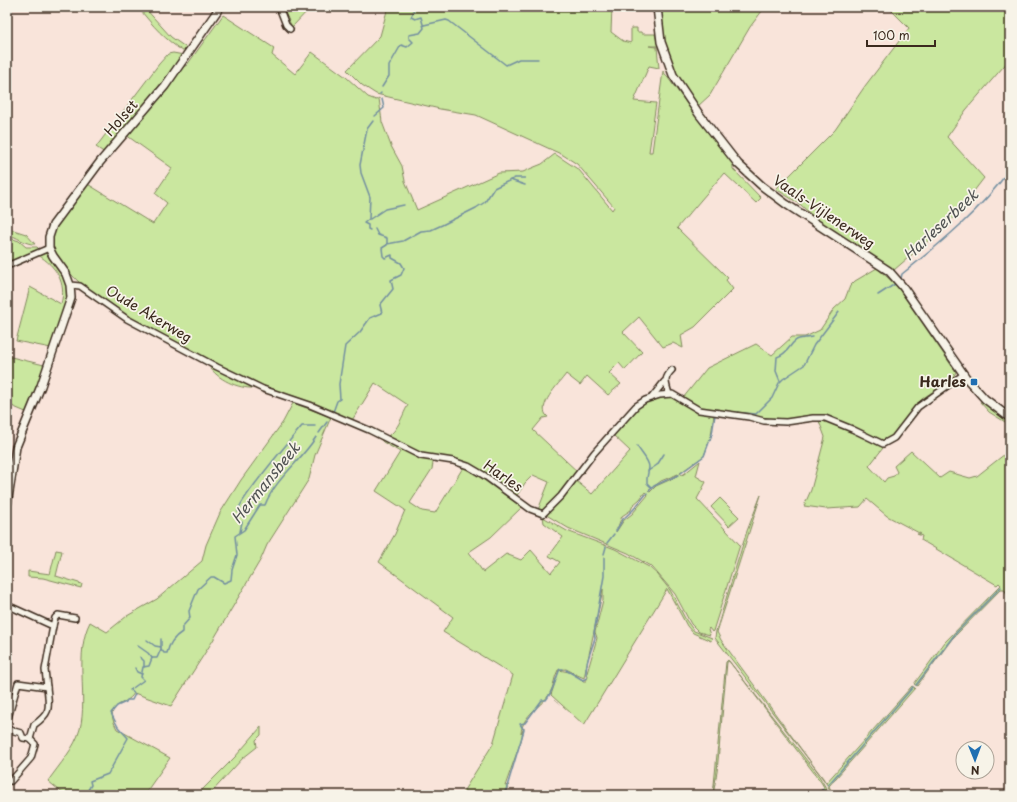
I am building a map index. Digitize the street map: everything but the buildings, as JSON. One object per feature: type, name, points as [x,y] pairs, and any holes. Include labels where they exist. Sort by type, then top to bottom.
[{"type":"street","name":"Holset","points":[[49,248],[52,229],[63,212],[100,162],[164,86],[220,7]]},
{"type":"street","points":[[279,7],[286,25],[290,29]]},
{"type":"street","name":"Vaals-Vijlenerweg","points":[[658,7],[661,42],[670,70],[699,114],[735,160],[762,186],[786,204],[889,272],[903,287],[964,374],[985,399],[1010,418]]},
{"type":"street","points":[[7,266],[49,248],[52,256],[66,274],[70,285],[71,298],[40,390],[16,447],[7,504]]},
{"type":"street","name":"Oude Akerweg","points":[[70,285],[80,286],[127,319],[217,367],[263,389],[299,401]]},
{"type":"street","name":"Harles","points":[[652,397],[672,370]]},
{"type":"street","points":[[664,382],[669,394],[699,410],[749,417],[764,421],[786,422],[813,418],[825,418],[846,426],[883,444],[894,438],[918,406],[964,374]]},
{"type":"street","name":"Harles","points":[[299,401],[369,430],[421,456],[453,461],[468,466],[485,476],[530,509],[543,514],[561,496],[588,460],[633,409],[641,402],[652,397],[669,394]]},
{"type":"street","points":[[7,605],[53,626]]},
{"type":"street","points":[[30,739],[34,725],[46,717],[48,706],[45,670],[56,616],[58,615],[75,618]]},
{"type":"street","points":[[7,722],[18,683],[47,687]]},
{"type":"street","points":[[7,729],[21,733],[23,738],[30,739],[36,744],[32,758],[11,781]]},
{"type":"green space","points":[[138,7],[144,7],[171,37],[188,49],[186,53],[160,32]]},
{"type":"green space","points":[[282,7],[311,7],[292,27]]},
{"type":"green space","points":[[388,7],[612,7],[611,32],[623,41],[631,43],[631,28],[637,28],[637,32],[641,32],[642,34],[655,34],[658,46],[649,46],[657,47],[659,68],[649,66],[634,101],[656,103],[649,152],[652,152],[663,71],[704,127],[733,163],[733,169],[761,198],[756,203],[724,173],[677,228],[728,278],[726,280],[733,289],[695,327],[681,335],[683,348],[673,343],[663,347],[639,317],[623,332],[642,352],[625,370],[619,363],[609,373],[621,384],[608,395],[587,376],[580,385],[566,374],[546,402],[544,407],[545,413],[548,417],[543,418],[533,430],[580,474],[575,480],[592,494],[630,451],[613,435],[639,405],[647,399],[670,396],[690,408],[714,414],[711,436],[704,456],[680,473],[681,475],[684,474],[700,461],[696,476],[706,482],[697,499],[740,545],[713,631],[712,632],[709,628],[708,629],[710,635],[699,632],[691,624],[675,594],[652,567],[628,553],[568,528],[538,510],[549,482],[533,475],[525,483],[516,497],[467,465],[431,459],[433,463],[432,469],[410,503],[422,511],[435,513],[464,466],[522,507],[491,537],[469,552],[483,572],[506,554],[521,560],[531,550],[551,573],[560,562],[549,556],[563,537],[544,523],[543,517],[567,531],[615,549],[649,567],[658,575],[670,590],[686,620],[694,631],[712,638],[711,641],[693,633],[687,626],[667,589],[584,725],[551,695],[559,670],[574,673],[566,669],[558,670],[547,698],[529,716],[522,727],[521,734],[524,728],[521,741],[505,786],[509,785],[504,795],[461,795],[493,744],[513,675],[443,632],[453,617],[379,562],[395,534],[405,510],[376,491],[400,452],[379,438],[390,435],[394,431],[408,405],[375,383],[351,422],[255,385],[131,320],[109,306],[88,290],[71,274],[57,256],[50,237],[57,224],[86,183],[153,224],[167,203],[155,193],[172,168],[126,135],[177,70],[187,65],[223,15],[274,48],[272,55],[295,74],[312,52],[346,77],[368,97],[376,100],[379,98],[382,122],[391,146],[402,166],[405,181],[417,210],[499,173],[523,172],[542,164],[555,154],[579,170],[612,210],[614,207],[577,164],[563,155],[476,115],[440,109],[376,94],[362,85],[347,70],[380,36]],"holes":[[[678,474],[676,477],[656,486],[650,492],[648,491],[661,481]],[[645,492],[648,495],[632,514],[624,520],[616,532],[622,516],[631,510],[633,505]],[[603,589],[603,600],[595,632],[597,638],[587,673],[588,677],[586,681],[583,681],[575,674],[584,678]]]},
{"type":"green space","points":[[656,7],[765,7],[750,27],[710,95],[697,107],[686,94],[666,56]]},
{"type":"green space","points":[[888,7],[1010,7],[1010,59],[966,110],[947,137],[984,178],[974,191],[973,198],[944,227],[894,270],[817,220],[801,205],[776,189],[835,130],[865,86],[909,28]]},
{"type":"green space","points":[[173,53],[184,55],[105,153],[96,147],[159,64],[168,54]]},
{"type":"green space","points":[[7,228],[26,234],[35,244],[28,243],[7,234]]},
{"type":"green space","points":[[7,237],[19,241],[26,247],[37,247],[40,250],[7,264]]},
{"type":"green space","points":[[45,252],[65,279],[68,294],[51,348],[16,341],[30,287],[61,304],[61,282],[50,264],[38,255]]},
{"type":"green space","points":[[877,268],[896,285],[956,372],[950,381],[924,397],[915,406],[899,429],[888,439],[882,442],[833,419],[771,420],[698,408],[683,398],[707,368],[756,344],[772,355],[792,337],[805,337],[820,330],[834,309],[845,299],[850,286],[855,281]]},
{"type":"green space","points":[[7,356],[44,365],[28,413],[7,404]]},
{"type":"green space","points":[[209,366],[254,388],[241,387],[228,382],[217,375]]},
{"type":"green space","points":[[984,401],[1010,421],[1010,425],[989,412],[980,402]]},
{"type":"green space","points":[[293,403],[331,417],[315,455],[309,479],[267,545],[261,559],[212,642],[171,706],[134,693],[126,701],[117,706],[112,714],[117,729],[170,758],[144,795],[65,795],[48,781],[71,750],[80,729],[83,703],[83,647],[85,634],[90,622],[107,632],[127,616],[157,599],[202,561],[206,545],[220,513],[241,480],[283,422]]},
{"type":"green space","points":[[811,420],[827,421],[882,446],[883,448],[869,466],[884,482],[887,478],[894,476],[897,472],[894,466],[911,451],[940,478],[949,472],[970,478],[977,476],[1010,450],[1010,595],[1006,589],[1010,599],[1004,589],[1001,589],[952,639],[917,686],[914,684],[945,642],[1001,585],[999,583],[997,585],[921,540],[922,536],[917,534],[921,534],[887,516],[867,499],[860,507],[826,509],[804,506],[811,490],[825,437],[819,421],[786,424]]},
{"type":"green space","points":[[761,495],[717,632],[721,640],[809,760],[715,638],[747,531]]},
{"type":"green space","points":[[720,498],[739,517],[729,526],[711,507]]},
{"type":"green space","points":[[56,550],[62,551],[56,576],[82,584],[81,588],[43,578],[28,577],[28,571],[50,574]]},
{"type":"green space","points":[[728,660],[717,772],[713,795],[726,662]]},
{"type":"green space","points":[[736,670],[819,776],[830,795],[826,790],[821,795],[817,795],[824,787],[821,782]]},
{"type":"green space","points":[[912,686],[915,688],[829,786],[833,795],[826,783]]},
{"type":"green space","points":[[261,727],[261,735],[256,740],[257,747],[243,758],[209,795],[197,795],[235,757]]},
{"type":"waterway","name":"Hermansbeek","points":[[382,87],[389,76],[389,66],[401,45],[407,47],[413,42],[409,38],[409,35],[420,33],[424,28],[421,17],[415,19],[411,17],[414,11],[410,7]]},
{"type":"waterway","points":[[424,25],[446,20],[449,21],[506,65],[519,59],[538,59]]},
{"type":"waterway","name":"Hermansbeek","points":[[375,116],[384,108],[382,99]]},
{"type":"waterway","name":"Hermansbeek","points":[[370,230],[368,229],[368,225],[364,223],[369,219],[370,197],[361,173],[360,165],[367,129],[373,121]]},
{"type":"waterway","name":"Harleserbeek","points":[[901,278],[902,274],[960,225],[999,184],[1010,169]]},
{"type":"waterway","points":[[387,244],[403,241],[421,231],[431,230],[442,225],[485,202],[494,188],[515,178],[525,178]]},
{"type":"waterway","points":[[510,180],[525,185]]},
{"type":"waterway","points":[[370,219],[385,209],[404,205]]},
{"type":"waterway","name":"Hermansbeek","points":[[333,412],[337,401],[340,399],[339,384],[345,346],[360,332],[370,318],[382,313],[380,305],[393,289],[391,280],[401,275],[404,268],[401,263],[392,258],[392,255],[385,258],[383,256],[382,248],[387,245],[387,238],[378,235],[375,229]]},
{"type":"waterway","name":"Harleserbeek","points":[[878,295],[895,284]]},
{"type":"waterway","name":"Harleserbeek","points":[[718,411],[756,414],[772,398],[779,383],[804,365],[814,345],[839,312]]},
{"type":"waterway","points":[[780,381],[776,371],[777,357],[785,353],[796,340],[812,337]]},
{"type":"waterway","name":"Harleserbeek","points":[[681,473],[704,456],[712,434],[715,415]]},
{"type":"waterway","name":"Hermansbeek","points":[[319,433],[327,422]]},
{"type":"waterway","points":[[238,512],[246,496],[302,426],[315,426]]},
{"type":"waterway","name":"Hermansbeek","points":[[90,795],[88,790],[91,785],[90,781],[108,774],[128,738],[118,727],[111,713],[117,706],[126,702],[127,700],[132,700],[135,694],[130,690],[144,680],[141,677],[143,667],[149,666],[152,658],[157,658],[161,649],[164,653],[167,653],[172,641],[182,632],[182,627],[190,618],[189,611],[198,589],[211,577],[214,577],[224,583],[231,580],[232,570],[237,555],[235,536],[244,530],[260,505],[265,505],[275,487],[316,437]]},
{"type":"waterway","points":[[637,446],[649,464],[647,483],[652,488]]},
{"type":"waterway","points":[[648,471],[657,465],[664,454]]},
{"type":"waterway","name":"Harleserbeek","points":[[649,491],[654,486],[678,475]]},
{"type":"waterway","name":"Harleserbeek","points":[[616,531],[623,519],[633,510],[647,493]]},
{"type":"waterway","points":[[240,532],[242,522]]},
{"type":"waterway","name":"Harleserbeek","points":[[607,543],[614,534]]},
{"type":"waterway","name":"Harleserbeek","points":[[604,554],[606,547]]},
{"type":"waterway","name":"Harleserbeek","points":[[566,670],[583,680],[587,678],[586,669],[595,638],[594,633],[604,576],[604,557]]},
{"type":"waterway","points":[[916,685],[955,634],[1001,587]]},
{"type":"waterway","points":[[161,639],[161,649]]},
{"type":"waterway","points":[[147,640],[155,646],[161,647]]},
{"type":"waterway","points":[[138,646],[152,658]]},
{"type":"waterway","points":[[140,657],[144,661],[144,667]]},
{"type":"waterway","points":[[135,668],[137,672],[142,674]]},
{"type":"waterway","name":"Harleserbeek","points":[[502,795],[506,790],[524,730],[520,724],[525,723],[542,700],[546,700],[553,689],[560,669],[563,669]]},
{"type":"waterway","points":[[828,785],[913,687]]},
{"type":"waterway","points":[[819,795],[823,789]]},
{"type":"place","name":"Harles","points":[[974,382]]}]
